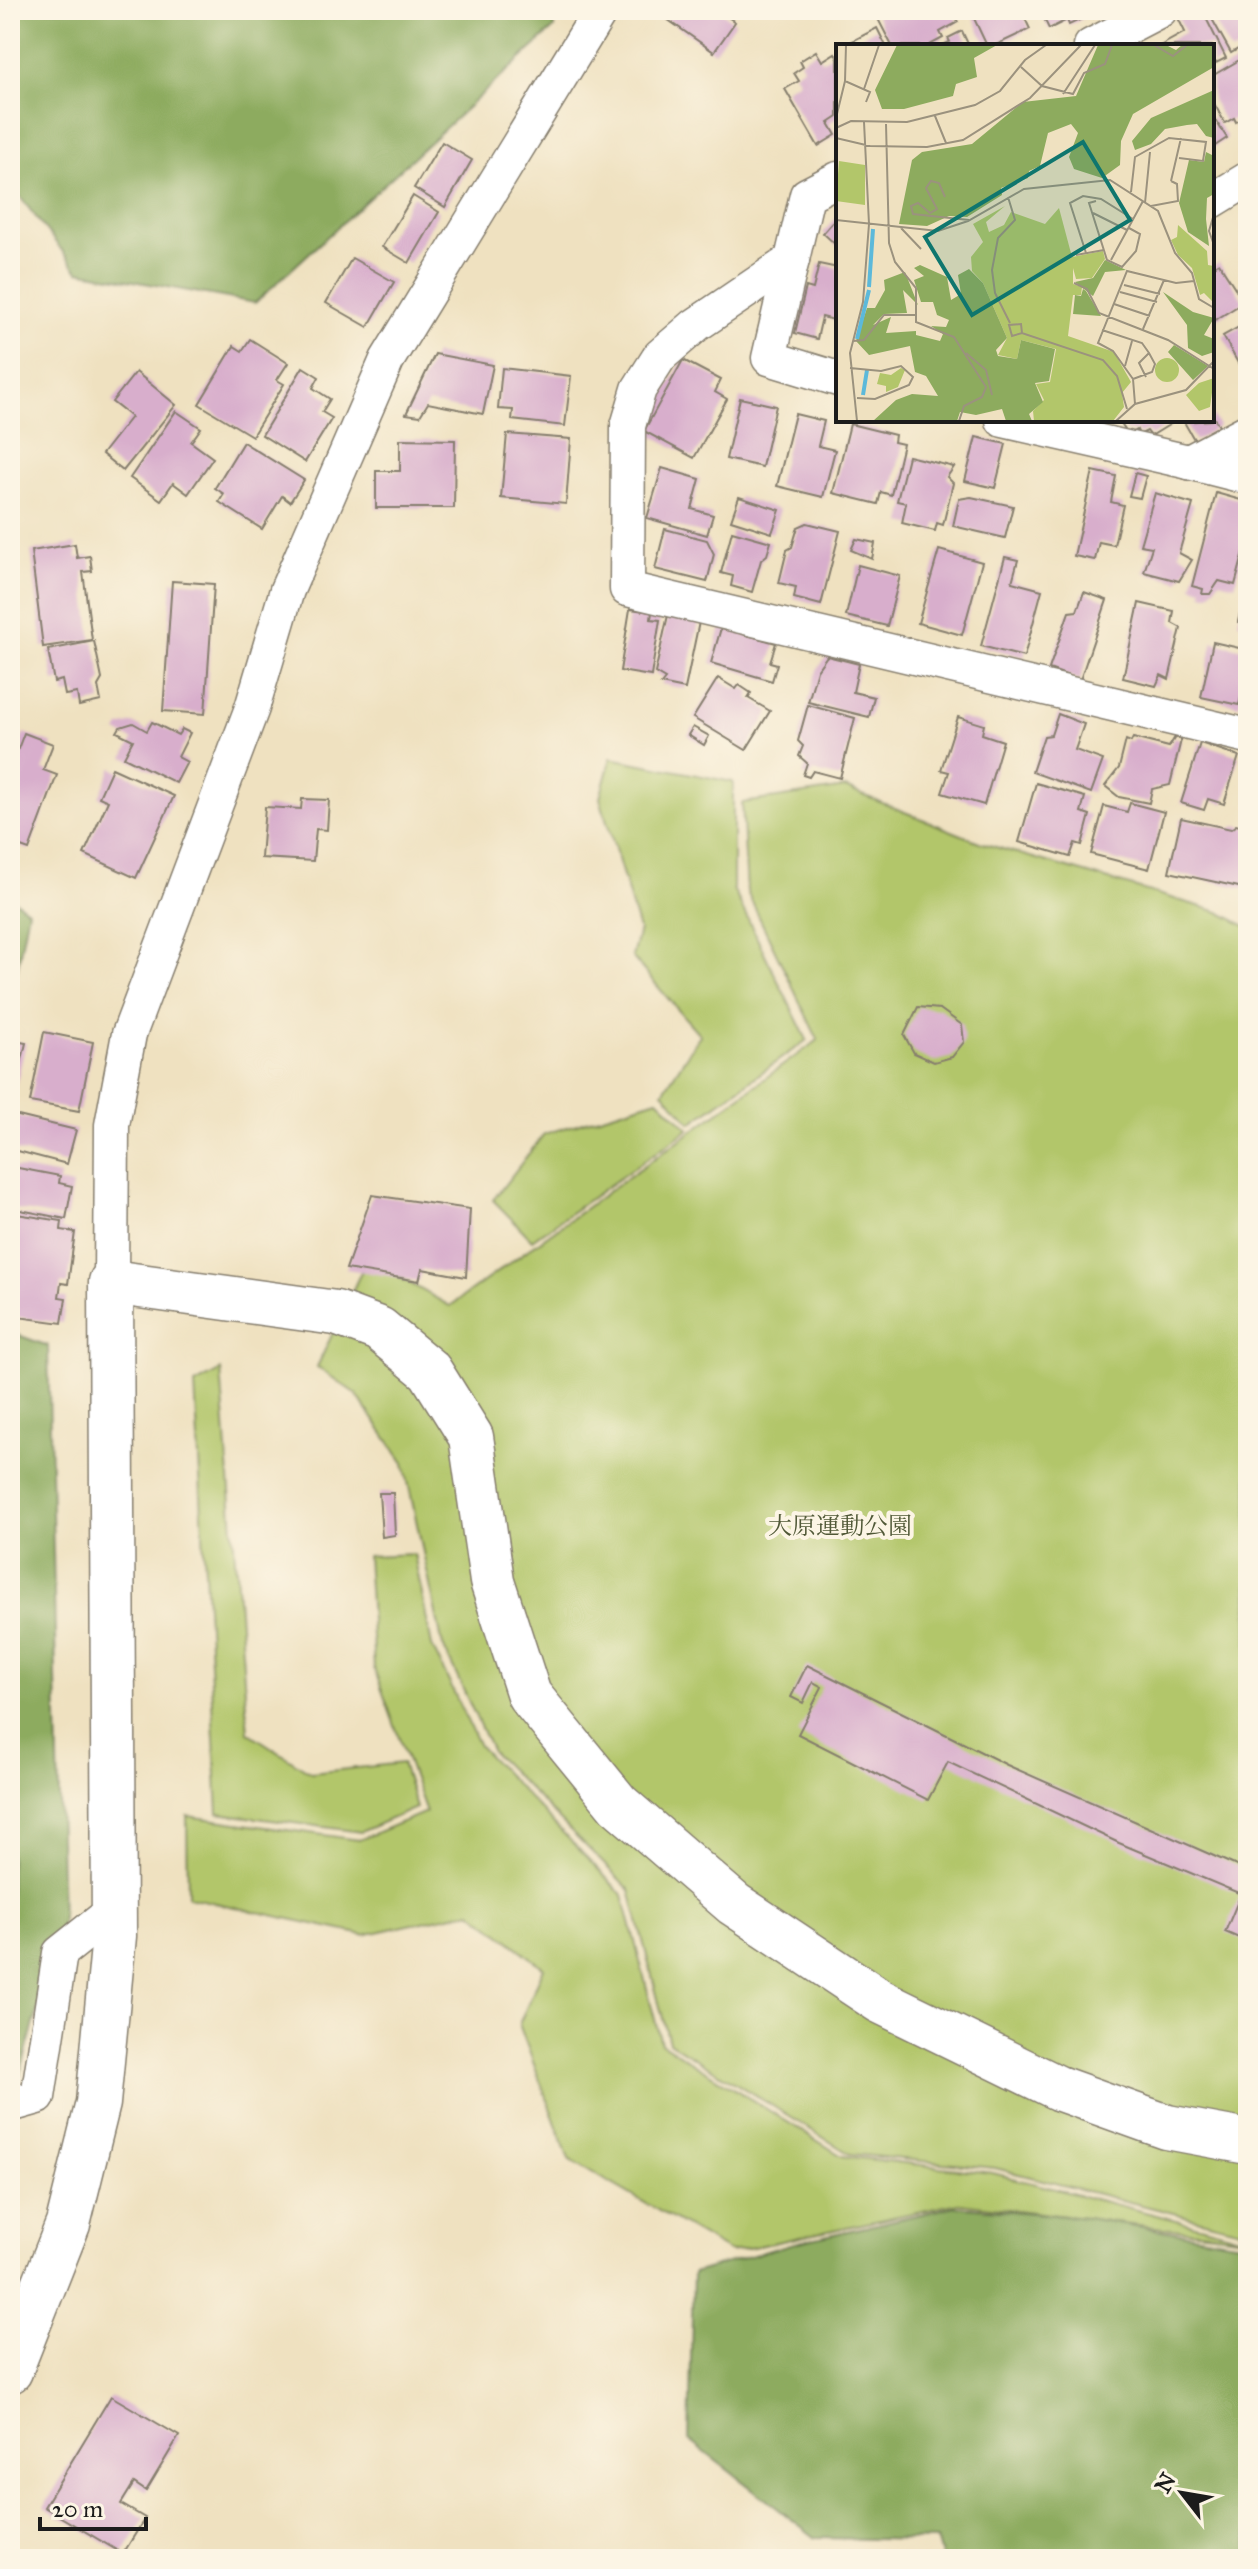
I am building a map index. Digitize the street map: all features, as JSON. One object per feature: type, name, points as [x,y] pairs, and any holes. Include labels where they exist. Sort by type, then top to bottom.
[{"type":"street","points":[[10,2371],[68,2224],[98,2103],[114,1936],[112,1125],[129,1034],[252,708],[287,590],[387,360],[601,10]]},
{"type":"street","points":[[1095,44],[1160,10]]},
{"type":"street","points":[[1214,200],[1248,179]]},
{"type":"street","points":[[836,180],[807,195],[769,358],[836,378]]},
{"type":"street","points":[[792,260],[696,325],[672,345],[660,356],[639,389],[628,426],[627,589],[1248,736]]},
{"type":"street","points":[[1012,422],[1248,477]]},
{"type":"street","points":[[1189,462],[1248,431]]},
{"type":"street","points":[[111,1282],[336,1313],[379,1329],[430,1371],[471,1437],[492,1581],[529,1695],[618,1804],[734,1904],[880,2001],[1058,2088],[1167,2127],[1248,2142]]},
{"type":"street","points":[[10,2105],[38,2097],[60,1953],[114,1910]]},
{"type":"green space","points":[[10,10],[553,10],[554,28],[255,303],[78,271],[10,184]]},
{"type":"green space","points":[[611,758],[733,782],[733,889],[807,1040],[691,1123],[663,1092],[700,1035],[632,957],[639,930],[600,798]]},
{"type":"green space","name":"大原運動公園","points":[[845,788],[982,843],[1219,912],[1248,927],[1248,2232],[995,2168],[850,2154],[669,2042],[630,1890],[492,1752],[443,1646],[404,1463],[356,1394],[317,1367],[367,1259],[450,1306],[818,1040],[747,892],[742,803]]},
{"type":"green space","points":[[10,897],[28,910],[10,1009]]},
{"type":"green space","points":[[658,1099],[689,1129],[532,1240],[493,1200],[544,1134]]},
{"type":"green space","points":[[10,1332],[48,1346],[62,1921],[20,2075],[10,2079]]},
{"type":"green space","points":[[221,1370],[248,1732],[311,1773],[402,1763],[416,1808],[361,1832],[218,1813],[195,1384]]},
{"type":"green space","points":[[414,1554],[432,1646],[479,1746],[623,1895],[661,2043],[842,2156],[993,2173],[1246,2238],[959,2203],[730,2252],[569,2159],[519,2024],[544,1968],[471,1911],[364,1935],[188,1897],[187,1816],[359,1840],[426,1812],[374,1668],[367,1556]]},
{"type":"green space","points":[[956,2206],[1087,2218],[1248,2244],[1248,2559],[942,2559],[936,2540],[816,2538],[689,2440],[693,2273],[790,2244]]},
{"type":"building","points":[[654,10],[718,10],[735,22],[714,52]]},
{"type":"building","points":[[886,10],[952,10],[958,22],[940,32],[943,38],[932,44],[891,44],[876,15]]},
{"type":"building","points":[[970,10],[1021,10],[1030,29],[998,44],[986,44]]},
{"type":"building","points":[[1040,10],[1111,10],[1094,18],[1092,14],[1069,25],[1067,20],[1049,29]]},
{"type":"building","points":[[1193,10],[1202,10],[1226,58],[1214,64],[1214,44],[1164,44],[1185,32],[1178,18]]},
{"type":"building","points":[[1207,10],[1247,10],[1248,43],[1231,53]]},
{"type":"building","points":[[877,28],[885,44],[847,44]]},
{"type":"building","points":[[962,31],[968,44],[945,44],[950,42],[948,38]]},
{"type":"building","points":[[816,51],[822,61],[836,55],[836,118],[829,123],[836,135],[818,146],[785,89],[799,81],[794,73],[803,67],[800,61]]},
{"type":"building","points":[[1248,55],[1248,123],[1244,117],[1225,123],[1214,104],[1214,75]]},
{"type":"building","points":[[1214,118],[1227,138],[1214,147]]},
{"type":"building","points":[[442,142],[472,160],[445,207],[414,188]]},
{"type":"building","points":[[413,196],[439,212],[409,263],[382,247]]},
{"type":"building","points":[[836,218],[836,245],[823,233]]},
{"type":"building","points":[[352,258],[394,282],[368,327],[326,303]]},
{"type":"building","points":[[1219,263],[1244,302],[1214,321],[1214,266]]},
{"type":"building","points":[[819,264],[836,268],[836,320],[822,317],[817,339],[795,333],[806,287],[813,289]]},
{"type":"building","points":[[1248,322],[1248,357],[1238,363],[1223,336]]},
{"type":"building","points":[[250,339],[288,363],[277,380],[284,384],[252,436],[199,404],[234,346],[242,351]]},
{"type":"building","points":[[435,354],[493,365],[483,414],[428,403],[420,416],[406,414]]},
{"type":"building","points":[[683,360],[721,380],[715,392],[727,399],[694,458],[644,431]]},
{"type":"building","points":[[303,367],[319,377],[313,388],[330,399],[322,412],[332,418],[305,462],[262,435]]},
{"type":"building","points":[[502,368],[571,376],[565,426],[512,420],[513,410],[498,409]]},
{"type":"building","points":[[136,372],[176,405],[123,471],[102,454],[131,417],[112,402]]},
{"type":"building","points":[[740,398],[776,406],[762,467],[726,459]]},
{"type":"building","points":[[176,411],[201,428],[191,442],[213,458],[188,494],[173,483],[161,500],[130,478]]},
{"type":"building","points":[[795,414],[824,421],[818,446],[835,450],[823,497],[777,486]]},
{"type":"building","points":[[1214,418],[1219,426],[1195,441],[1184,422],[1214,422]]},
{"type":"building","points":[[1120,422],[1174,422],[1151,436],[1147,431],[1139,435],[1137,430],[1127,432]]},
{"type":"building","points":[[850,424],[895,435],[894,442],[903,444],[891,495],[881,492],[878,504],[833,493]]},
{"type":"building","points":[[507,434],[571,439],[566,504],[501,498]]},
{"type":"building","points":[[976,437],[1006,444],[995,488],[965,481]]},
{"type":"building","points":[[400,439],[455,440],[454,508],[376,508],[376,471],[400,471]]},
{"type":"building","points":[[243,442],[304,480],[290,502],[282,496],[262,529],[219,502],[224,494],[215,488]]},
{"type":"building","points":[[908,456],[954,467],[947,477],[953,483],[943,525],[937,523],[935,531],[902,523],[906,503],[897,501]]},
{"type":"building","points":[[662,468],[700,479],[692,509],[713,515],[707,535],[647,518]]},
{"type":"building","points":[[1093,471],[1116,476],[1111,502],[1123,505],[1114,545],[1099,542],[1095,560],[1074,556]]},
{"type":"building","points":[[1135,473],[1146,476],[1140,498],[1129,496]]},
{"type":"building","points":[[1155,493],[1193,504],[1179,553],[1192,560],[1179,581],[1144,572],[1152,547],[1140,545]]},
{"type":"building","points":[[1216,493],[1248,502],[1248,537],[1235,585],[1219,581],[1210,594],[1202,594],[1203,589],[1192,586]]},
{"type":"building","points":[[739,497],[780,510],[772,533],[731,520]]},
{"type":"building","points":[[971,497],[1013,506],[1005,538],[953,526],[959,499]]},
{"type":"building","points":[[807,523],[840,531],[821,605],[794,598],[796,587],[779,583],[787,550],[792,547],[798,527]]},
{"type":"building","points":[[665,529],[707,540],[714,554],[707,582],[655,569]]},
{"type":"building","points":[[732,531],[771,542],[767,555],[761,560],[752,592],[731,586],[733,576],[721,573]]},
{"type":"building","points":[[856,539],[875,543],[872,559],[851,550]]},
{"type":"building","points":[[75,544],[77,558],[90,556],[92,571],[83,572],[92,640],[43,647],[31,551]]},
{"type":"building","points":[[939,550],[982,562],[962,635],[918,623]]},
{"type":"building","points":[[1005,557],[1018,560],[1012,582],[1042,590],[1024,657],[981,646]]},
{"type":"building","points":[[858,565],[900,576],[887,626],[846,616]]},
{"type":"building","points":[[172,581],[214,584],[205,714],[163,711]]},
{"type":"building","points":[[1248,582],[1248,624],[1238,622]]},
{"type":"building","points":[[1084,592],[1107,600],[1080,680],[1049,669],[1069,612],[1077,611]]},
{"type":"building","points":[[1139,603],[1174,611],[1172,623],[1181,628],[1169,679],[1161,675],[1156,686],[1123,678]]},
{"type":"building","points":[[630,609],[652,612],[651,619],[660,620],[651,676],[620,671]]},
{"type":"building","points":[[668,615],[699,622],[685,689],[661,684],[665,679],[655,673]]},
{"type":"building","points":[[721,628],[776,643],[770,662],[777,664],[772,681],[711,663]]},
{"type":"building","points":[[94,641],[102,679],[98,686],[101,701],[79,706],[77,693],[65,695],[62,680],[54,682],[48,650]]},
{"type":"building","points":[[1213,642],[1248,650],[1248,682],[1245,681],[1239,705],[1201,697]]},
{"type":"building","points":[[827,656],[859,664],[853,692],[874,697],[869,717],[808,702],[817,670]]},
{"type":"building","points":[[718,678],[736,689],[739,685],[751,693],[748,698],[770,711],[746,750],[693,718]]},
{"type":"building","points":[[808,705],[855,718],[840,778],[813,771],[809,777],[803,775],[807,763],[799,756],[803,746],[798,741]]},
{"type":"building","points":[[1058,714],[1084,724],[1075,750],[1103,760],[1091,793],[1032,772],[1044,736],[1051,735]]},
{"type":"building","points":[[958,717],[984,725],[982,734],[1003,741],[984,805],[942,793],[949,772],[941,770]]},
{"type":"building","points":[[152,722],[178,735],[182,729],[190,733],[178,757],[187,762],[176,783],[124,757],[133,740],[117,732],[120,727],[133,723],[147,731]]},
{"type":"building","points":[[693,727],[709,736],[704,745],[688,735]]},
{"type":"building","points":[[24,733],[53,744],[43,770],[57,775],[29,850],[10,843],[10,770]]},
{"type":"building","points":[[1175,737],[1181,740],[1170,785],[1152,789],[1149,803],[1119,797],[1105,786],[1119,768],[1126,740],[1131,742],[1133,738],[1169,747]]},
{"type":"building","points":[[1200,743],[1239,756],[1224,804],[1208,799],[1204,810],[1181,803]]},
{"type":"building","points":[[112,768],[174,796],[136,878],[84,854],[108,801],[99,797]]},
{"type":"building","points":[[1036,783],[1085,797],[1081,812],[1090,815],[1082,845],[1075,843],[1070,857],[1019,842]]},
{"type":"building","points":[[302,799],[329,800],[327,830],[316,829],[313,861],[261,858],[265,807],[301,809]]},
{"type":"building","points":[[1130,803],[1164,812],[1149,869],[1091,854],[1104,806],[1127,812]]},
{"type":"building","points":[[1181,818],[1231,829],[1236,825],[1248,828],[1248,889],[1169,872]]},
{"type":"building","points":[[918,1007],[940,1009],[962,1025],[964,1042],[952,1057],[934,1062],[914,1053],[904,1035]]},
{"type":"building","points":[[44,1032],[93,1042],[79,1111],[30,1102]]},
{"type":"building","points":[[10,1040],[26,1043],[13,1097],[10,1097]]},
{"type":"building","points":[[10,1114],[76,1130],[67,1164],[10,1149]]},
{"type":"building","points":[[13,1167],[60,1176],[59,1183],[72,1186],[66,1219],[10,1208]]},
{"type":"building","points":[[372,1195],[470,1209],[466,1277],[422,1269],[419,1281],[346,1269]]},
{"type":"building","points":[[10,1213],[62,1221],[61,1230],[75,1232],[68,1284],[61,1283],[59,1297],[66,1298],[62,1323],[10,1316]]},
{"type":"building","points":[[379,1493],[393,1493],[395,1535],[382,1537]]},
{"type":"building","points":[[807,1665],[1007,1765],[1248,1871],[1248,1942],[1225,1932],[1241,1894],[1119,1843],[948,1762],[928,1800],[798,1734],[822,1687],[813,1682],[803,1703],[791,1697]]},
{"type":"building","points":[[111,2396],[179,2436],[146,2491],[134,2483],[121,2504],[145,2518],[123,2554],[44,2507]]}]
